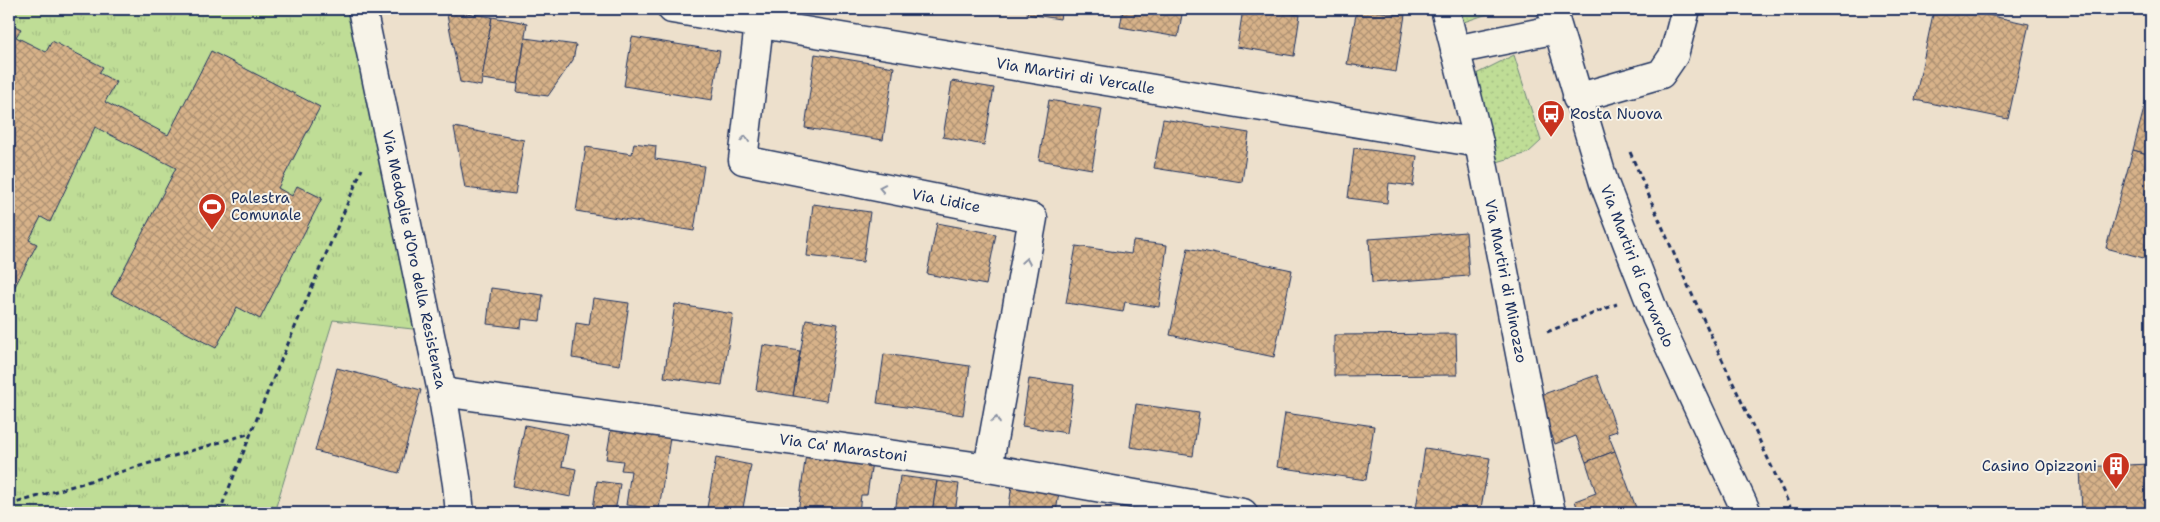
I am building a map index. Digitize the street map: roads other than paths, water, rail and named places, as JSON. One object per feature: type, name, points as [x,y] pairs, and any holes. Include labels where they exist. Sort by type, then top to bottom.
[{"type":"street","name":"Via Medaglie d'Oro della Resistenza","points":[[362,9],[442,392],[460,513]]},
{"type":"street","name":"Via Martiri di Vercalle","points":[[672,9],[1479,143]]},
{"type":"street","name":"Via Martiri di Minozzo","points":[[1444,9],[1479,143],[1551,513]]},
{"type":"street","points":[[1577,98],[1661,74],[1674,55],[1686,9]]},
{"type":"street","points":[[1455,50],[1554,19]]},
{"type":"street","name":"Via Martiri di Cervarolo","points":[[1554,19],[1604,183],[1646,292],[1747,513]]},
{"type":"street","name":"Via Lidice","points":[[759,24],[743,160],[1033,218],[988,468]]},
{"type":"street","name":"Via Ca' Marastoni","points":[[442,392],[988,468],[1243,513]]},
{"type":"place","name":"Rosta Nuova","points":[[1551,138]]},
{"type":"place","name":"Palestra Comunale","points":[[212,231]]},
{"type":"place","name":"Casino Opizzoni","points":[[2116,490]]}]
